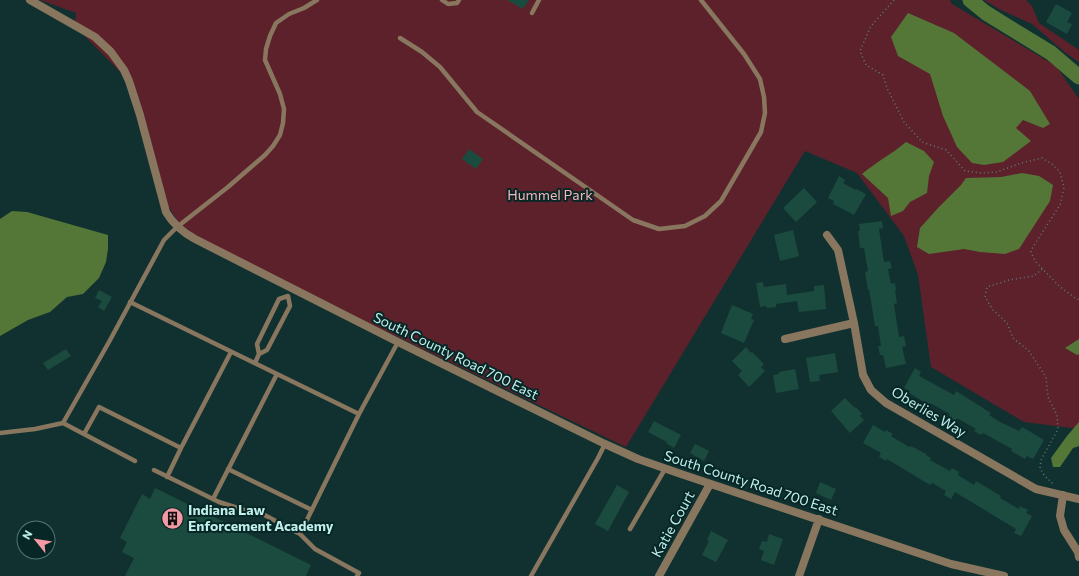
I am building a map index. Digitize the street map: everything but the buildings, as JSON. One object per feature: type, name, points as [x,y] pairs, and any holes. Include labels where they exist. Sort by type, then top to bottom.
[{"type":"street","name":"South County Road 700 East","points":[[30,0],[95,37],[112,52],[124,70],[132,89],[163,205],[169,218],[177,227],[194,239],[398,342],[638,459],[951,564],[1004,576]]},
{"type":"street","name":"Oberlies Way","points":[[827,235],[838,250],[863,375],[871,390],[886,403],[1036,489],[1079,499]]},
{"type":"street","points":[[785,339],[854,324]]},
{"type":"street","name":"Katie Court","points":[[659,576],[710,484]]},
{"type":"street","points":[[1063,495],[1060,516],[1064,530],[1078,552],[1079,557]]},
{"type":"street","points":[[799,576],[819,519]]},
{"type":"lane","points":[[63,423],[164,240],[177,227],[228,188],[260,160],[273,146],[280,135],[284,109],[280,94],[266,60],[266,49],[276,23],[289,14],[304,8],[317,0]]},
{"type":"lane","points":[[442,0],[448,4],[457,3],[459,0]]},
{"type":"lane","points":[[532,13],[539,0]]},
{"type":"lane","points":[[403,40],[422,52],[440,67],[477,112],[633,220],[659,229],[679,227],[685,226],[705,216],[721,202],[761,132],[765,113],[764,97],[760,80],[744,54],[701,0]]},
{"type":"lane","points":[[259,354],[268,350],[290,306],[288,296],[292,288]]},
{"type":"lane","points":[[255,363],[259,354],[257,344],[275,305],[279,299],[288,296]]},
{"type":"lane","points":[[130,302],[359,414]]},
{"type":"lane","points":[[300,534],[359,414],[398,342]]},
{"type":"lane","points":[[167,477],[231,352]]},
{"type":"lane","points":[[213,499],[277,374]]},
{"type":"lane","points":[[84,434],[99,407],[181,448]]},
{"type":"lane","points":[[0,433],[35,429],[63,423],[136,460]]},
{"type":"lane","points":[[531,576],[605,444]]},
{"type":"lane","points":[[228,469],[312,510]]},
{"type":"lane","points":[[630,529],[665,469]]},
{"type":"lane","points":[[154,470],[219,502],[244,510],[259,512],[300,534],[315,549],[359,573],[357,576]]},
{"type":"path","points":[[894,0],[871,26],[860,52],[866,65],[883,75],[886,88],[904,122],[922,142],[946,150],[965,171],[981,173],[997,172],[1021,163],[1042,158],[1052,164],[1060,172],[1064,188],[1060,205],[1033,247],[1032,252],[1034,261],[1058,286],[1079,300]]},
{"type":"path","points":[[1042,269],[1034,276],[1009,280],[987,287],[985,297],[993,310],[1007,323],[1013,338],[1029,351],[1046,377],[1048,397],[1057,415],[1058,429],[1041,460],[1040,468],[1044,475],[1053,484]]},
{"type":"green space","name":"Hummel Park","points":[[40,0],[950,0],[952,4],[1056,66],[1079,99],[1079,429],[1024,422],[931,367],[918,275],[904,236],[857,173],[805,151],[626,447],[211,247],[179,223],[162,197],[129,81],[75,26],[76,13]]},
{"type":"green space","points":[[984,0],[1026,0],[1032,6],[1039,23],[1079,50],[1079,62],[1067,54],[1032,24],[999,9]]},
{"type":"shaded area","points":[[908,13],[954,33],[1030,91],[1050,124],[1043,128],[1023,120],[1016,128],[1031,141],[1003,162],[984,165],[972,163],[957,147],[943,116],[930,74],[898,56],[891,37]]},
{"type":"shaded area","points":[[906,142],[924,151],[934,162],[929,176],[927,193],[910,202],[903,211],[891,216],[888,198],[862,174]]},
{"type":"shaded area","points":[[1022,173],[1039,176],[1053,185],[1050,201],[1019,249],[1005,254],[964,249],[929,254],[917,247],[920,228],[966,178],[1001,177]]},
{"type":"shaded area","points":[[12,211],[27,212],[108,235],[108,249],[106,262],[99,278],[83,294],[67,297],[50,312],[28,320],[0,336],[0,219]]},
{"type":"shaded area","points":[[1079,339],[1079,354],[1077,355],[1065,348]]},
{"type":"shaded area","points":[[1079,422],[1079,446],[1073,448],[1060,467],[1053,467],[1051,458]]},
{"type":"waterway","points":[[970,0],[986,13],[1051,53],[1079,77]]},
{"type":"place","name":"Indiana Law Enforcement Academy","points":[[173,518]]}]
